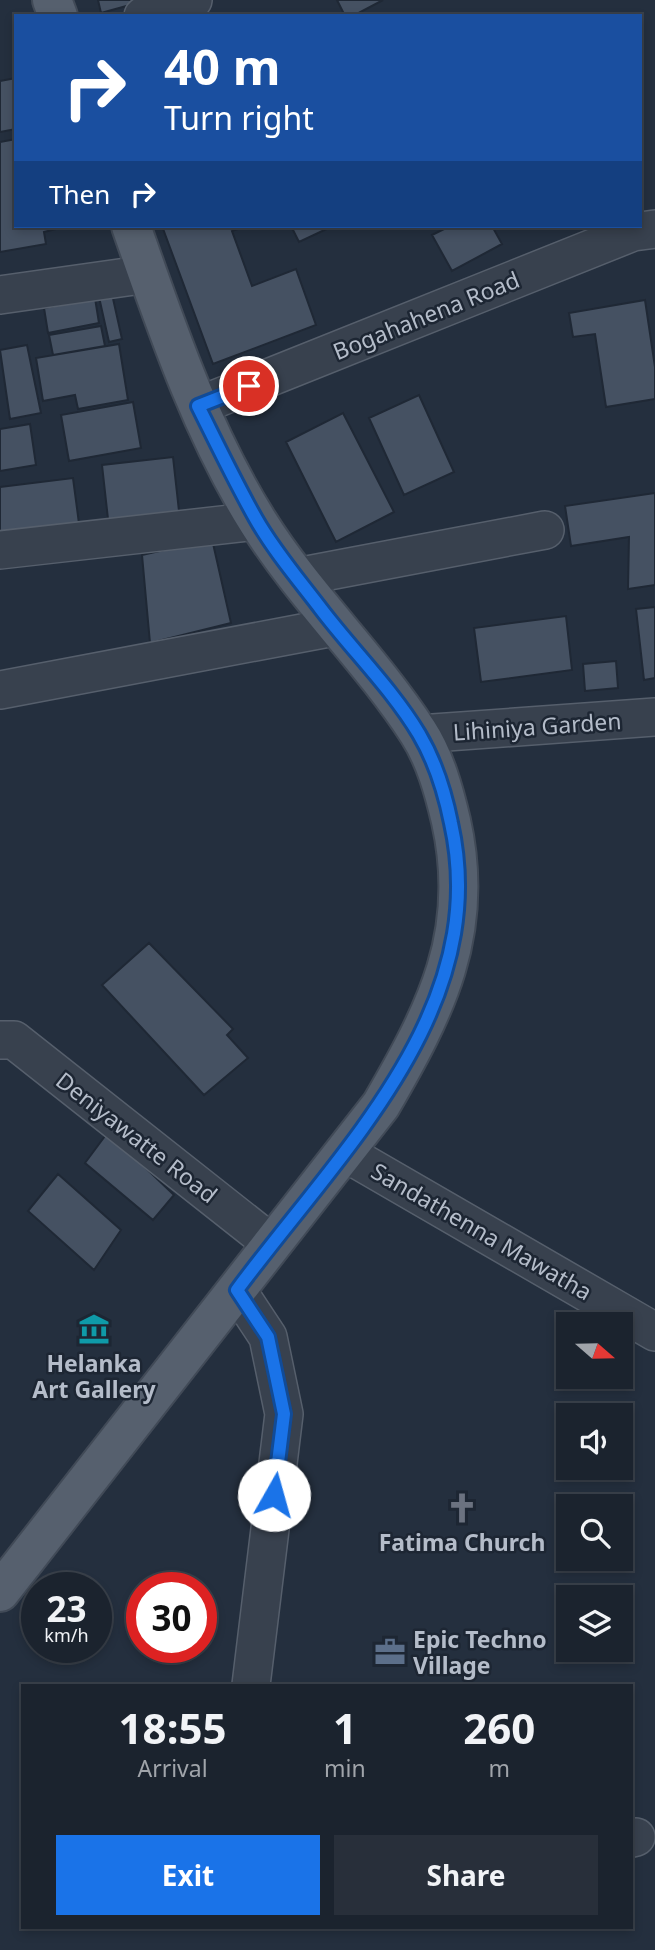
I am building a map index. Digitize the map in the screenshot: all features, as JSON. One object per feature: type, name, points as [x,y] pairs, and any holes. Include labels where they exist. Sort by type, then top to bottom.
[{"type":"main road","points":[[0,1592],[381,1105],[407,1060],[450,962],[458,926],[460,891],[456,845],[444,791],[419,734],[334,626],[257,521],[198,406],[132,228]]},
{"type":"street","points":[[149,14],[193,0]]},
{"type":"street","name":"Bogahahena Road","points":[[198,406],[633,232],[655,229]]},
{"type":"street","points":[[0,295],[148,274]]},
{"type":"street","points":[[0,550],[257,521]]},
{"type":"street","points":[[298,577],[545,530]]},
{"type":"street","points":[[0,690],[334,626]]},
{"type":"street","name":"Lihiniya Garden","points":[[419,734],[655,717]]},
{"type":"street","name":"Deniyawatte Road","points":[[0,1040],[14,1041],[271,1243]]},
{"type":"street","name":"Sandathenna Mawatha","points":[[344,1152],[655,1332]]},
{"type":"street","points":[[237,1290],[268,1337],[284,1414],[251,1684]]},
{"type":"building","points":[[98,0],[148,0],[101,13]]},
{"type":"building","points":[[337,0],[383,0],[357,14],[344,14]]},
{"type":"building","points":[[14,78],[14,129],[0,132],[0,81]]},
{"type":"building","points":[[14,139],[14,228],[60,228],[44,232],[46,244],[0,252],[0,142]]},
{"type":"building","points":[[163,228],[240,228],[232,231],[252,286],[296,269],[316,325],[213,364]]},
{"type":"building","points":[[292,228],[329,228],[299,242]]},
{"type":"building","points":[[446,228],[493,228],[502,244],[452,271],[432,235]]},
{"type":"building","points":[[112,294],[122,339],[109,342],[99,297]]},
{"type":"building","points":[[95,298],[99,323],[48,333],[44,308]]},
{"type":"building","points":[[645,300],[655,367],[655,399],[606,407],[595,334],[573,337],[569,313]]},
{"type":"building","points":[[101,326],[105,346],[53,355],[49,335]]},
{"type":"building","points":[[119,344],[128,400],[78,409],[75,395],[43,401],[36,358]]},
{"type":"building","points":[[27,345],[41,413],[10,419],[0,350]]},
{"type":"building","points":[[419,395],[454,472],[404,495],[369,418]]},
{"type":"building","points":[[133,402],[141,448],[69,461],[61,415]]},
{"type":"building","points":[[343,413],[394,512],[336,542],[286,442]]},
{"type":"building","points":[[30,424],[36,465],[0,471],[0,429]]},
{"type":"building","points":[[173,457],[180,520],[109,528],[102,465]]},
{"type":"building","points":[[73,478],[80,531],[0,541],[0,487]]},
{"type":"building","points":[[655,493],[655,585],[628,589],[629,537],[571,546],[565,506]]},
{"type":"building","points":[[212,539],[231,623],[150,643],[142,555]]},
{"type":"building","points":[[655,607],[655,678],[644,680],[636,609]]},
{"type":"building","points":[[566,616],[572,670],[481,682],[474,628]]},
{"type":"building","points":[[616,661],[618,688],[585,691],[583,664]]},
{"type":"building","points":[[149,943],[233,1029],[227,1035],[248,1058],[204,1095],[102,985]]},
{"type":"building","points":[[108,1132],[174,1195],[153,1220],[85,1163]]},
{"type":"building","points":[[58,1174],[121,1230],[94,1270],[28,1211]]},
{"type":"place","name":"Helanka Art Gallery","points":[[94,1329]]},
{"type":"place","name":"Fatima Church","points":[[462,1508]]},
{"type":"place","name":"Epic Techno Village","points":[[390,1652]]},
{"type":"route","points":[[249,386],[198,406],[257,521],[334,626],[419,734],[444,791],[456,845],[460,891],[458,926],[450,962],[407,1060],[381,1105],[237,1290],[268,1337],[284,1414],[274,1495]]}]
